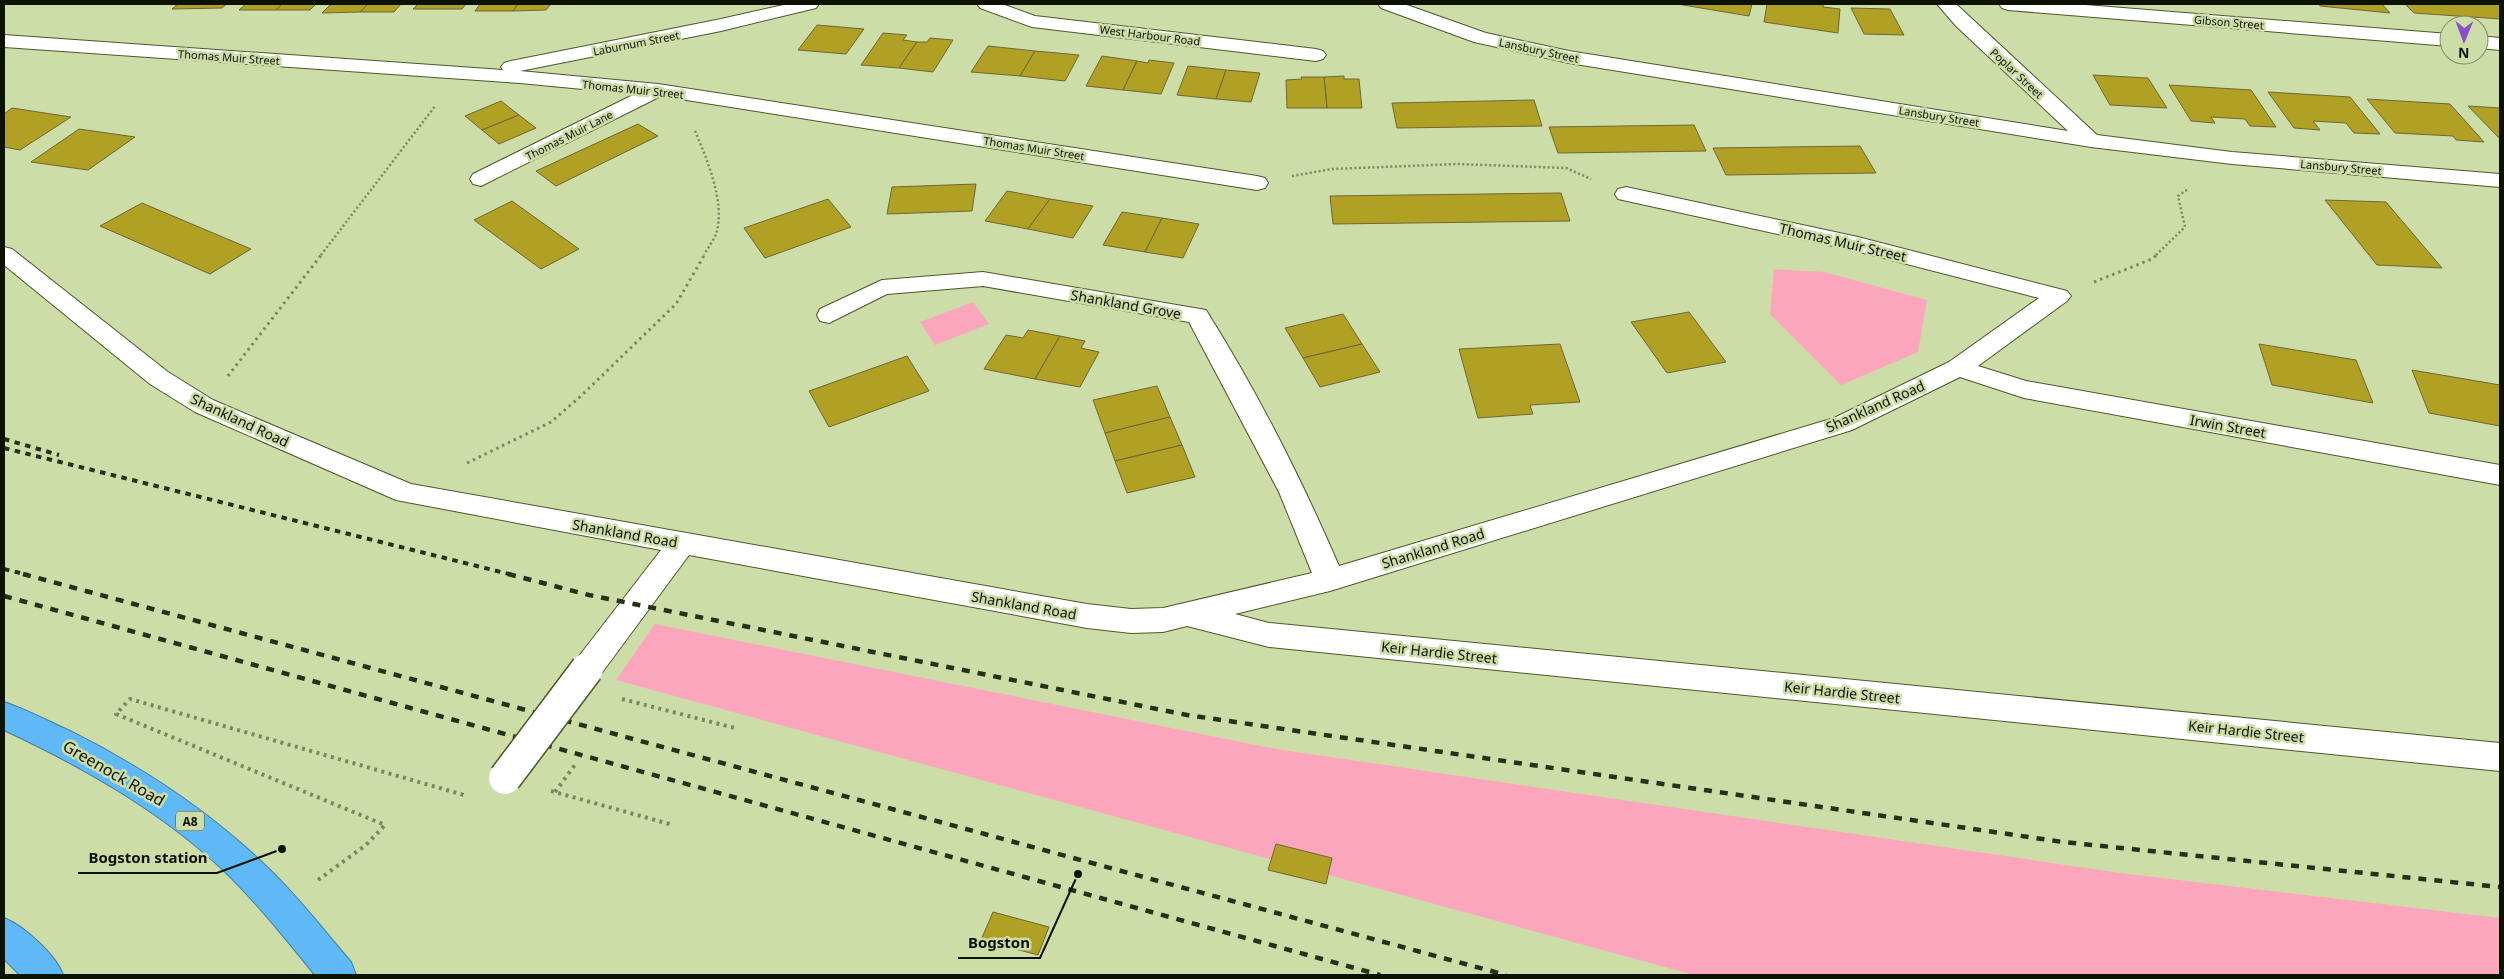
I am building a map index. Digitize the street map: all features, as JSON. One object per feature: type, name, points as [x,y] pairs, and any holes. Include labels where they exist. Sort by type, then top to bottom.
[{"type":"highway","name":"Greenock Road","points":[[4,715],[46,734],[149,790],[203,831],[260,882],[338,975]]},
{"type":"highway","points":[[4,935],[45,975]]},
{"type":"street","name":"Laburnum Street","points":[[460,73],[510,68],[721,25],[810,4]]},
{"type":"street","name":"West Harbour Road","points":[[986,4],[1032,21],[1316,55]]},
{"type":"street","name":"Lansbury Street","points":[[1386,4],[1481,38],[1569,57],[2090,141],[2232,158],[2496,185]]},
{"type":"street","name":"Poplar Street","points":[[1946,4],[2090,141]]},
{"type":"street","name":"Gibson Street","points":[[2008,4],[2439,39]]},
{"type":"street","name":"Thomas Muir Street","points":[[4,41],[460,73],[658,90],[1257,183]]},
{"type":"street","name":"Thomas Muir Lane","points":[[481,179],[658,90]]},
{"type":"street","name":"Thomas Muir Street","points":[[1626,194],[1858,244],[2059,296]]},
{"type":"street","name":"Shankland Road","points":[[4,254],[159,378],[204,406],[406,493],[1087,616],[1131,621],[1163,620],[1330,580],[1843,424],[1958,368],[2059,296]]},
{"type":"street","name":"Shankland Grove","points":[[829,315],[882,287],[983,279],[1197,316],[1216,347],[1293,492],[1330,580]]},
{"type":"street","name":"Irwin Street","points":[[1958,368],[2024,389],[2500,476]]},
{"type":"street","points":[[506,778],[682,543]]},
{"type":"street","name":"Keir Hardie Street","points":[[1187,614],[1269,635],[2500,756]]},
{"type":"path","points":[[204,406],[460,73]]},
{"type":"path","points":[[406,493],[551,422],[582,395],[676,304],[700,265],[716,233],[718,204],[708,161],[695,133]]},
{"type":"path","points":[[2059,296],[2152,259],[2185,227],[2178,196],[2232,158]]},
{"type":"path","points":[[1257,183],[1332,169],[1458,164],[1566,168],[1626,194]]},
{"type":"path","points":[[281,907],[366,845],[385,825],[116,714],[130,699],[469,796]]},
{"type":"path","points":[[622,699],[735,728]]},
{"type":"path","points":[[555,792],[673,824]]},
{"type":"shaded area","points":[[1774,269],[1824,272],[1927,300],[1918,352],[1841,385],[1770,314]]},
{"type":"shaded area","points":[[973,302],[989,324],[935,345],[920,322]]},
{"type":"shaded area","points":[[655,624],[1276,749],[2120,873],[2500,918],[2500,975],[1694,975],[616,680]]},
{"type":"building","points":[[178,4],[227,4],[222,8],[172,9]]},
{"type":"building","points":[[246,4],[282,4],[276,10],[239,10]]},
{"type":"building","points":[[282,4],[316,4],[310,10],[276,10]]},
{"type":"building","points":[[331,4],[368,4],[360,12],[322,13]]},
{"type":"building","points":[[368,4],[401,4],[394,12],[360,12]]},
{"type":"building","points":[[418,4],[466,4],[462,9],[413,9]]},
{"type":"building","points":[[480,4],[518,4],[513,11],[475,11]]},
{"type":"building","points":[[518,4],[551,4],[546,10],[513,11]]},
{"type":"building","points":[[1677,4],[1752,4],[1749,16]]},
{"type":"building","points":[[1767,4],[1823,4],[1823,7],[1840,9],[1838,33],[1764,22]]},
{"type":"building","points":[[2319,4],[2382,4],[2390,13],[2320,6]]},
{"type":"building","points":[[2405,4],[2500,4],[2500,19],[2489,18],[2489,15],[2414,13]]},
{"type":"building","points":[[1851,8],[1890,9],[1904,35],[1864,34]]},
{"type":"building","points":[[817,25],[864,29],[846,54],[798,50]]},
{"type":"building","points":[[883,33],[907,35],[903,40],[917,42],[899,68],[861,65]]},
{"type":"building","points":[[930,38],[953,40],[933,72],[899,68],[917,42],[927,42]]},
{"type":"building","points":[[988,46],[1035,51],[1020,76],[971,72]]},
{"type":"building","points":[[1035,51],[1079,55],[1065,81],[1020,76]]},
{"type":"building","points":[[1102,56],[1137,61],[1123,90],[1086,86]]},
{"type":"building","points":[[1149,60],[1174,63],[1161,94],[1123,90],[1137,61],[1148,63]]},
{"type":"building","points":[[1188,66],[1226,70],[1216,99],[1177,95]]},
{"type":"building","points":[[1226,70],[1260,73],[1251,102],[1216,99]]},
{"type":"building","points":[[2093,75],[2148,78],[2167,108],[2110,105]]},
{"type":"building","points":[[1344,76],[1344,79],[1359,79],[1362,108],[1327,108],[1324,77]]},
{"type":"building","points":[[1301,77],[1324,77],[1327,108],[1287,108],[1286,80],[1302,79]]},
{"type":"building","points":[[2169,85],[2251,90],[2276,127],[2250,126],[2245,119],[2211,117],[2215,123],[2191,121]]},
{"type":"building","points":[[2268,92],[2350,97],[2380,134],[2354,133],[2346,123],[2313,121],[2320,130],[2294,128]]},
{"type":"building","points":[[2367,99],[2450,104],[2484,142],[2456,140],[2453,136],[2395,133]]},
{"type":"building","points":[[1534,100],[1542,126],[1397,128],[1392,103]]},
{"type":"building","points":[[501,101],[519,115],[482,130],[465,116]]},
{"type":"building","points":[[2468,106],[2500,108],[2500,139]]},
{"type":"building","points":[[12,108],[71,117],[20,150],[4,147],[4,114]]},
{"type":"building","points":[[519,115],[536,128],[499,144],[482,130]]},
{"type":"building","points":[[638,124],[658,136],[556,186],[536,171]]},
{"type":"building","points":[[1694,125],[1706,151],[1558,153],[1549,127]]},
{"type":"building","points":[[79,129],[135,137],[88,170],[31,162]]},
{"type":"building","points":[[1860,146],[1876,173],[1726,175],[1713,148]]},
{"type":"building","points":[[976,184],[972,211],[887,214],[892,187]]},
{"type":"building","points":[[1007,191],[1050,199],[1028,229],[985,221]]},
{"type":"building","points":[[1561,193],[1570,221],[1333,224],[1330,196]]},
{"type":"building","points":[[828,199],[851,227],[765,258],[744,228]]},
{"type":"building","points":[[1050,199],[1093,206],[1073,238],[1028,229]]},
{"type":"building","points":[[2325,200],[2386,202],[2442,268],[2377,265]]},
{"type":"building","points":[[512,201],[579,249],[541,269],[474,220]]},
{"type":"building","points":[[142,203],[251,249],[210,274],[100,226]]},
{"type":"building","points":[[1122,212],[1162,218],[1145,252],[1103,245]]},
{"type":"building","points":[[1162,218],[1199,224],[1183,258],[1145,252]]},
{"type":"building","points":[[1689,312],[1726,362],[1667,373],[1631,322]]},
{"type":"building","points":[[1343,314],[1362,344],[1303,358],[1285,328]]},
{"type":"building","points":[[1028,330],[1060,336],[1035,379],[984,369],[1006,335],[1023,338]]},
{"type":"building","points":[[1060,336],[1085,341],[1081,348],[1099,352],[1080,387],[1035,379]]},
{"type":"building","points":[[1362,344],[1380,372],[1320,387],[1303,358]]},
{"type":"building","points":[[1560,344],[1580,402],[1530,405],[1533,414],[1478,418],[1459,349]]},
{"type":"building","points":[[2259,344],[2356,360],[2373,403],[2272,385]]},
{"type":"building","points":[[907,356],[929,391],[829,427],[809,391]]},
{"type":"building","points":[[2412,370],[2500,385],[2500,426],[2429,413]]},
{"type":"building","points":[[1157,386],[1170,417],[1105,433],[1093,400]]},
{"type":"building","points":[[1170,417],[1182,445],[1115,461],[1105,433]]},
{"type":"building","points":[[1182,445],[1195,477],[1127,493],[1115,461]]},
{"type":"building","points":[[1276,844],[1332,858],[1326,884],[1268,870]]},
{"type":"building","points":[[993,912],[1049,927],[1038,955],[981,940]]},
{"type":"railway","points":[[4,439],[59,455]]},
{"type":"railway","points":[[4,448],[513,575]]},
{"type":"railway","points":[[4,569],[28,575]]},
{"type":"railway","points":[[23,574],[1506,975]]},
{"type":"railway","points":[[508,574],[589,595],[1187,715],[2063,842],[2500,887]]},
{"type":"railway","points":[[4,596],[1380,975]]},
{"type":"place","name":"Bogston station","points":[[282,849]]},
{"type":"place","name":"Bogston","points":[[1078,874]]}]
